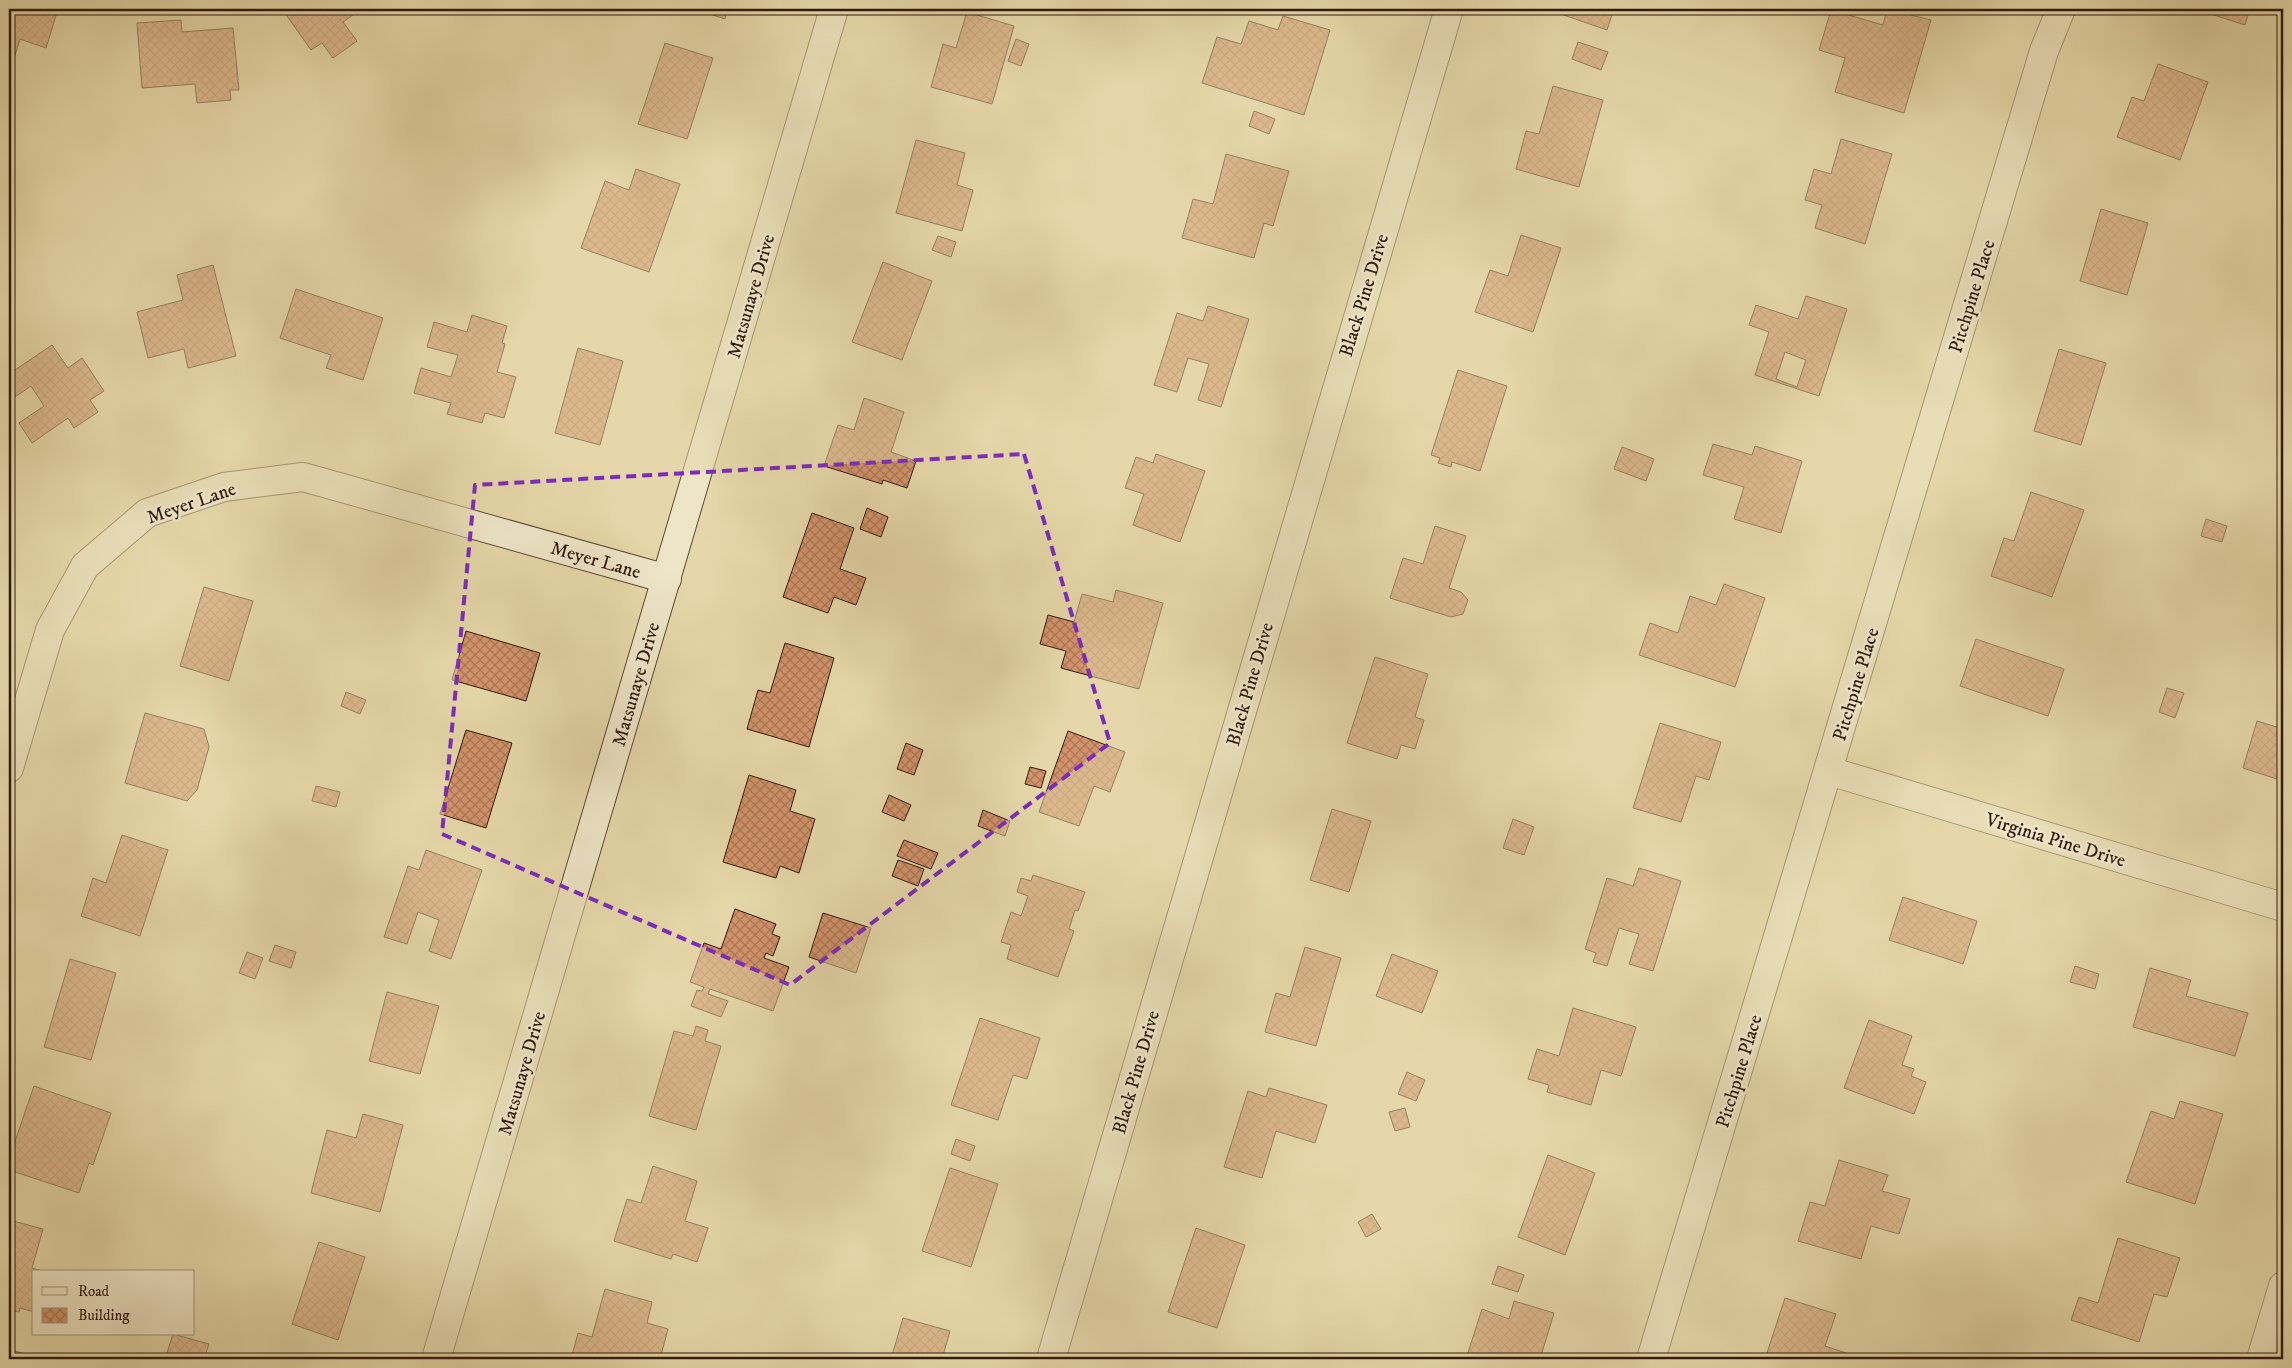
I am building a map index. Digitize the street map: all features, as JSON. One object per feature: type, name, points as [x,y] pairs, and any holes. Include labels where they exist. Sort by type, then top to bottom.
[{"type":"street","name":"Matsunaye Drive","points":[[436,1359],[834,9]]},
{"type":"street","name":"Black Pine Drive","points":[[1051,1359],[1448,9]]},
{"type":"street","name":"Pitchpine Place","points":[[1651,1359],[2044,51],[2061,9]]},
{"type":"street","name":"Meyer Lane","points":[[9,768],[50,630],[85,566],[147,513],[224,487],[303,477],[667,579]]},
{"type":"street","name":"Virginia Pine Drive","points":[[1829,771],[2283,907]]},
{"type":"street","points":[[2261,1359],[2283,1286]]},
{"type":"highlighted area","points":[[1024,454],[1110,743],[790,985],[442,834],[475,485]]},
{"type":"building","points":[[9,9],[58,9],[46,48],[20,39],[12,65],[9,64]]},
{"type":"building","points":[[282,9],[361,9],[343,22],[357,41],[333,58],[322,43],[311,50]]},
{"type":"building","points":[[694,9],[728,9],[725,19]]},
{"type":"building","points":[[1559,9],[1614,9],[1607,30],[1558,13]]},
{"type":"building","points":[[1887,9],[1931,20],[1904,113],[1835,92],[1845,58],[1819,50],[1831,10],[1883,25]]},
{"type":"building","points":[[2195,9],[2250,9],[2245,25]]},
{"type":"building","points":[[967,12],[1014,26],[992,104],[931,87],[943,44],[956,48]]},
{"type":"building","points":[[1283,16],[1330,30],[1304,115],[1202,83],[1217,37],[1241,44],[1249,21],[1278,30]]},
{"type":"building","points":[[181,20],[182,32],[233,28],[239,90],[230,90],[231,100],[197,103],[195,84],[142,88],[137,23]]},
{"type":"building","points":[[1016,39],[1029,44],[1021,66],[1008,61]]},
{"type":"building","points":[[1578,42],[1608,52],[1601,70],[1572,59]]},
{"type":"building","points":[[665,43],[713,58],[687,139],[638,124]]},
{"type":"building","points":[[2158,64],[2208,82],[2180,160],[2117,137],[2132,97],[2144,101]]},
{"type":"building","points":[[1553,86],[1603,100],[1579,187],[1516,169],[1526,131],[1539,134]]},
{"type":"building","points":[[1254,111],[1275,119],[1269,134],[1249,126]]},
{"type":"building","points":[[1841,139],[1892,154],[1865,244],[1815,228],[1822,205],[1805,200],[1814,169],[1831,174]]},
{"type":"building","points":[[916,140],[965,153],[957,185],[973,190],[962,231],[896,213]]},
{"type":"building","points":[[1226,154],[1289,171],[1273,226],[1264,223],[1254,258],[1182,238],[1193,199],[1213,204]]},
{"type":"building","points":[[636,169],[680,184],[649,272],[581,248],[605,181],[629,190]]},
{"type":"building","points":[[2101,209],[2148,223],[2127,295],[2080,281]]},
{"type":"building","points":[[1521,235],[1561,248],[1533,332],[1475,312],[1490,270],[1508,276]]},
{"type":"building","points":[[938,236],[956,242],[951,257],[932,250]]},
{"type":"building","points":[[883,262],[932,281],[902,360],[852,342]]},
{"type":"building","points":[[213,265],[236,356],[188,368],[184,349],[148,358],[137,312],[183,300],[177,275]]},
{"type":"building","points":[[296,289],[383,318],[363,380],[326,368],[331,355],[280,338]]},
{"type":"building","points":[[1806,296],[1847,309],[1819,396],[1755,375],[1769,332],[1749,325],[1756,305],[1798,319]],"holes":[[[1785,352],[1806,360],[1797,387],[1776,379]]]},
{"type":"building","points":[[1208,306],[1249,319],[1221,407],[1198,400],[1209,364],[1188,358],[1177,392],[1154,385],[1177,313],[1203,321]]},
{"type":"building","points":[[472,315],[507,326],[502,343],[505,344],[497,372],[516,377],[504,418],[485,413],[482,423],[447,414],[451,403],[414,393],[421,368],[451,377],[458,355],[427,347],[434,322],[467,332]]},
{"type":"building","points":[[52,345],[68,368],[82,358],[104,391],[90,400],[98,412],[74,428],[68,418],[32,443],[19,423],[44,406],[31,386],[9,401],[9,374]]},
{"type":"building","points":[[578,348],[623,361],[600,445],[555,433]]},
{"type":"building","points":[[2059,349],[2106,363],[2081,445],[2034,431]]},
{"type":"building","points":[[1458,370],[1507,386],[1480,471],[1452,462],[1451,467],[1438,463],[1440,458],[1431,455]]},
{"type":"building","points":[[864,398],[904,412],[891,452],[916,461],[907,488],[883,480],[882,484],[824,466],[838,425],[854,430]]},
{"type":"building","points":[[1713,444],[1752,455],[1755,446],[1802,461],[1781,533],[1734,519],[1744,487],[1703,475]]},
{"type":"building","points":[[1622,447],[1654,459],[1646,481],[1614,469]]},
{"type":"building","points":[[1156,454],[1205,471],[1180,542],[1133,525],[1144,494],[1125,488],[1136,457],[1153,463]]},
{"type":"building","points":[[2031,492],[2084,510],[2052,597],[1991,576],[2004,538],[2014,541]]},
{"type":"building","points":[[867,508],[888,517],[881,537],[860,529]]},
{"type":"building","points":[[812,513],[854,528],[840,569],[866,578],[856,605],[834,597],[828,613],[783,597]]},
{"type":"building","points":[[2206,519],[2227,526],[2222,542],[2201,536]]},
{"type":"building","points":[[1435,526],[1466,536],[1449,588],[1461,592],[1468,600],[1463,614],[1451,617],[1390,598],[1403,558],[1423,564]]},
{"type":"building","points":[[1724,584],[1765,598],[1735,687],[1639,655],[1650,623],[1678,633],[1690,596],[1716,605]]},
{"type":"building","points":[[204,587],[253,601],[229,681],[180,666]]},
{"type":"building","points":[[1116,590],[1163,603],[1139,689],[1061,668],[1066,651],[1040,644],[1048,615],[1074,622],[1082,594],[1113,602]]},
{"type":"building","points":[[466,631],[540,653],[526,701],[452,680]]},
{"type":"building","points":[[1976,639],[2064,669],[2048,716],[1960,686]]},
{"type":"building","points":[[785,643],[834,658],[809,747],[747,729],[758,690],[770,693]]},
{"type":"building","points":[[1375,657],[1428,674],[1415,717],[1424,720],[1415,749],[1401,745],[1397,759],[1347,743]]},
{"type":"building","points":[[2167,688],[2184,693],[2175,718],[2159,712]]},
{"type":"building","points":[[346,692],[366,700],[360,714],[341,706]]},
{"type":"building","points":[[145,713],[204,729],[209,747],[197,790],[187,801],[125,783]]},
{"type":"building","points":[[2257,721],[2283,729],[2283,781],[2243,768]]},
{"type":"building","points":[[1660,723],[1721,742],[1709,780],[1696,776],[1681,822],[1633,808]]},
{"type":"building","points":[[466,730],[512,743],[486,828],[440,814]]},
{"type":"building","points":[[1068,731],[1125,752],[1110,792],[1094,786],[1079,826],[1039,812]]},
{"type":"building","points":[[906,743],[923,750],[914,775],[897,769]]},
{"type":"building","points":[[1030,767],[1046,771],[1041,788],[1025,784]]},
{"type":"building","points":[[749,775],[796,790],[790,811],[815,819],[799,873],[780,866],[776,878],[723,862]]},
{"type":"building","points":[[316,786],[340,792],[336,807],[312,801]]},
{"type":"building","points":[[889,795],[911,805],[904,821],[882,812]]},
{"type":"building","points":[[1332,809],[1371,821],[1349,892],[1310,880]]},
{"type":"building","points":[[983,810],[1010,821],[1005,836],[978,826]]},
{"type":"building","points":[[1513,819],[1534,827],[1524,855],[1503,848]]},
{"type":"building","points":[[122,835],[168,850],[140,936],[81,916],[93,878],[106,883]]},
{"type":"building","points":[[904,840],[938,853],[931,869],[897,856]]},
{"type":"building","points":[[426,850],[482,870],[451,959],[429,951],[439,920],[418,912],[407,944],[384,937],[408,866],[419,870]]},
{"type":"building","points":[[898,860],[924,869],[918,886],[892,876]]},
{"type":"building","points":[[1639,868],[1681,881],[1653,971],[1629,964],[1639,934],[1619,928],[1607,966],[1593,962],[1596,953],[1585,949],[1607,878],[1633,886]]},
{"type":"building","points":[[1033,875],[1085,892],[1078,911],[1075,910],[1069,929],[1074,931],[1058,977],[1007,959],[1011,945],[1001,942],[1011,912],[1021,916],[1028,896],[1017,892],[1021,878],[1031,881]]},
{"type":"building","points":[[1903,897],[1977,921],[1963,964],[1889,940]]},
{"type":"building","points":[[735,909],[776,924],[772,934],[780,937],[773,956],[766,953],[764,958],[789,967],[773,1011],[710,989],[708,994],[728,1001],[721,1017],[691,1006],[697,990],[702,991],[704,987],[690,982],[704,943],[721,949]]},
{"type":"building","points":[[823,913],[871,928],[856,973],[809,957]]},
{"type":"building","points":[[275,945],[296,952],[291,968],[269,961]]},
{"type":"building","points":[[1305,947],[1341,958],[1316,1046],[1265,1032],[1276,993],[1290,997]]},
{"type":"building","points":[[247,952],[263,958],[255,979],[239,973]]},
{"type":"building","points":[[1392,954],[1438,971],[1422,1013],[1376,996]]},
{"type":"building","points":[[70,959],[116,973],[91,1060],[44,1047]]},
{"type":"building","points":[[2075,966],[2099,974],[2095,989],[2070,982]]},
{"type":"building","points":[[2150,968],[2191,980],[2186,996],[2248,1013],[2235,1056],[2133,1027]]},
{"type":"building","points":[[387,992],[439,1006],[420,1074],[369,1061]]},
{"type":"building","points":[[1573,1008],[1636,1027],[1621,1076],[1601,1070],[1591,1105],[1547,1092],[1549,1085],[1528,1079],[1537,1049],[1559,1056]]},
{"type":"building","points":[[980,1018],[1040,1038],[1027,1079],[1013,1075],[998,1120],[951,1105]]},
{"type":"building","points":[[1869,1020],[1912,1036],[1902,1065],[1914,1069],[1911,1076],[1926,1082],[1914,1114],[1844,1088]]},
{"type":"building","points":[[696,1026],[708,1030],[705,1041],[721,1046],[696,1130],[649,1116],[674,1031],[693,1036]]},
{"type":"building","points":[[1407,1072],[1425,1080],[1416,1101],[1398,1094]]},
{"type":"building","points":[[34,1086],[111,1113],[93,1165],[89,1163],[79,1193],[9,1170],[9,1159]]},
{"type":"building","points":[[1269,1088],[1327,1105],[1315,1143],[1276,1131],[1262,1178],[1224,1167],[1248,1091],[1266,1097]]},
{"type":"building","points":[[2180,1101],[2223,1114],[2195,1204],[2126,1182],[2151,1111],[2174,1119]]},
{"type":"building","points":[[1405,1108],[1410,1127],[1395,1131],[1389,1112]]},
{"type":"building","points":[[363,1114],[403,1125],[380,1212],[311,1193],[327,1130],[356,1138]]},
{"type":"building","points":[[956,1139],[975,1146],[970,1161],[951,1154]]},
{"type":"building","points":[[1548,1155],[1595,1173],[1565,1255],[1518,1237]]},
{"type":"building","points":[[1839,1160],[1888,1175],[1882,1191],[1910,1199],[1899,1234],[1871,1226],[1861,1259],[1798,1241],[1810,1202],[1825,1206]]},
{"type":"building","points":[[653,1166],[697,1181],[685,1221],[708,1228],[697,1262],[673,1254],[671,1259],[614,1241],[627,1199],[641,1203]]},
{"type":"building","points":[[950,1168],[998,1184],[971,1267],[922,1251]]},
{"type":"building","points":[[1372,1214],[1381,1229],[1366,1237],[1358,1222]]},
{"type":"building","points":[[9,1220],[43,1229],[32,1268],[39,1270],[32,1270],[32,1311],[20,1308],[19,1312],[9,1310]]},
{"type":"building","points":[[1196,1228],[1245,1245],[1217,1328],[1168,1312]]},
{"type":"building","points":[[2118,1238],[2180,1258],[2167,1297],[2154,1294],[2139,1342],[2071,1320],[2079,1297],[2098,1303]]},
{"type":"building","points":[[319,1242],[365,1257],[338,1340],[292,1324]]},
{"type":"building","points":[[1498,1266],[1524,1275],[1518,1292],[1492,1284]]},
{"type":"building","points":[[605,1289],[652,1302],[647,1323],[668,1329],[660,1359],[571,1359],[578,1333],[592,1337]]},
{"type":"building","points":[[1785,1298],[1836,1314],[1825,1346],[1849,1354],[1847,1359],[1765,1359]]},
{"type":"building","points":[[1514,1301],[1554,1313],[1540,1359],[1466,1359],[1482,1309],[1509,1319]]},
{"type":"building","points":[[903,1318],[950,1331],[942,1359],[891,1359]]},
{"type":"building","points":[[172,1336],[180,1336],[209,1344],[204,1359],[165,1359]]},
{"type":"building","points":[[9,1349],[41,1359],[9,1359]]}]
